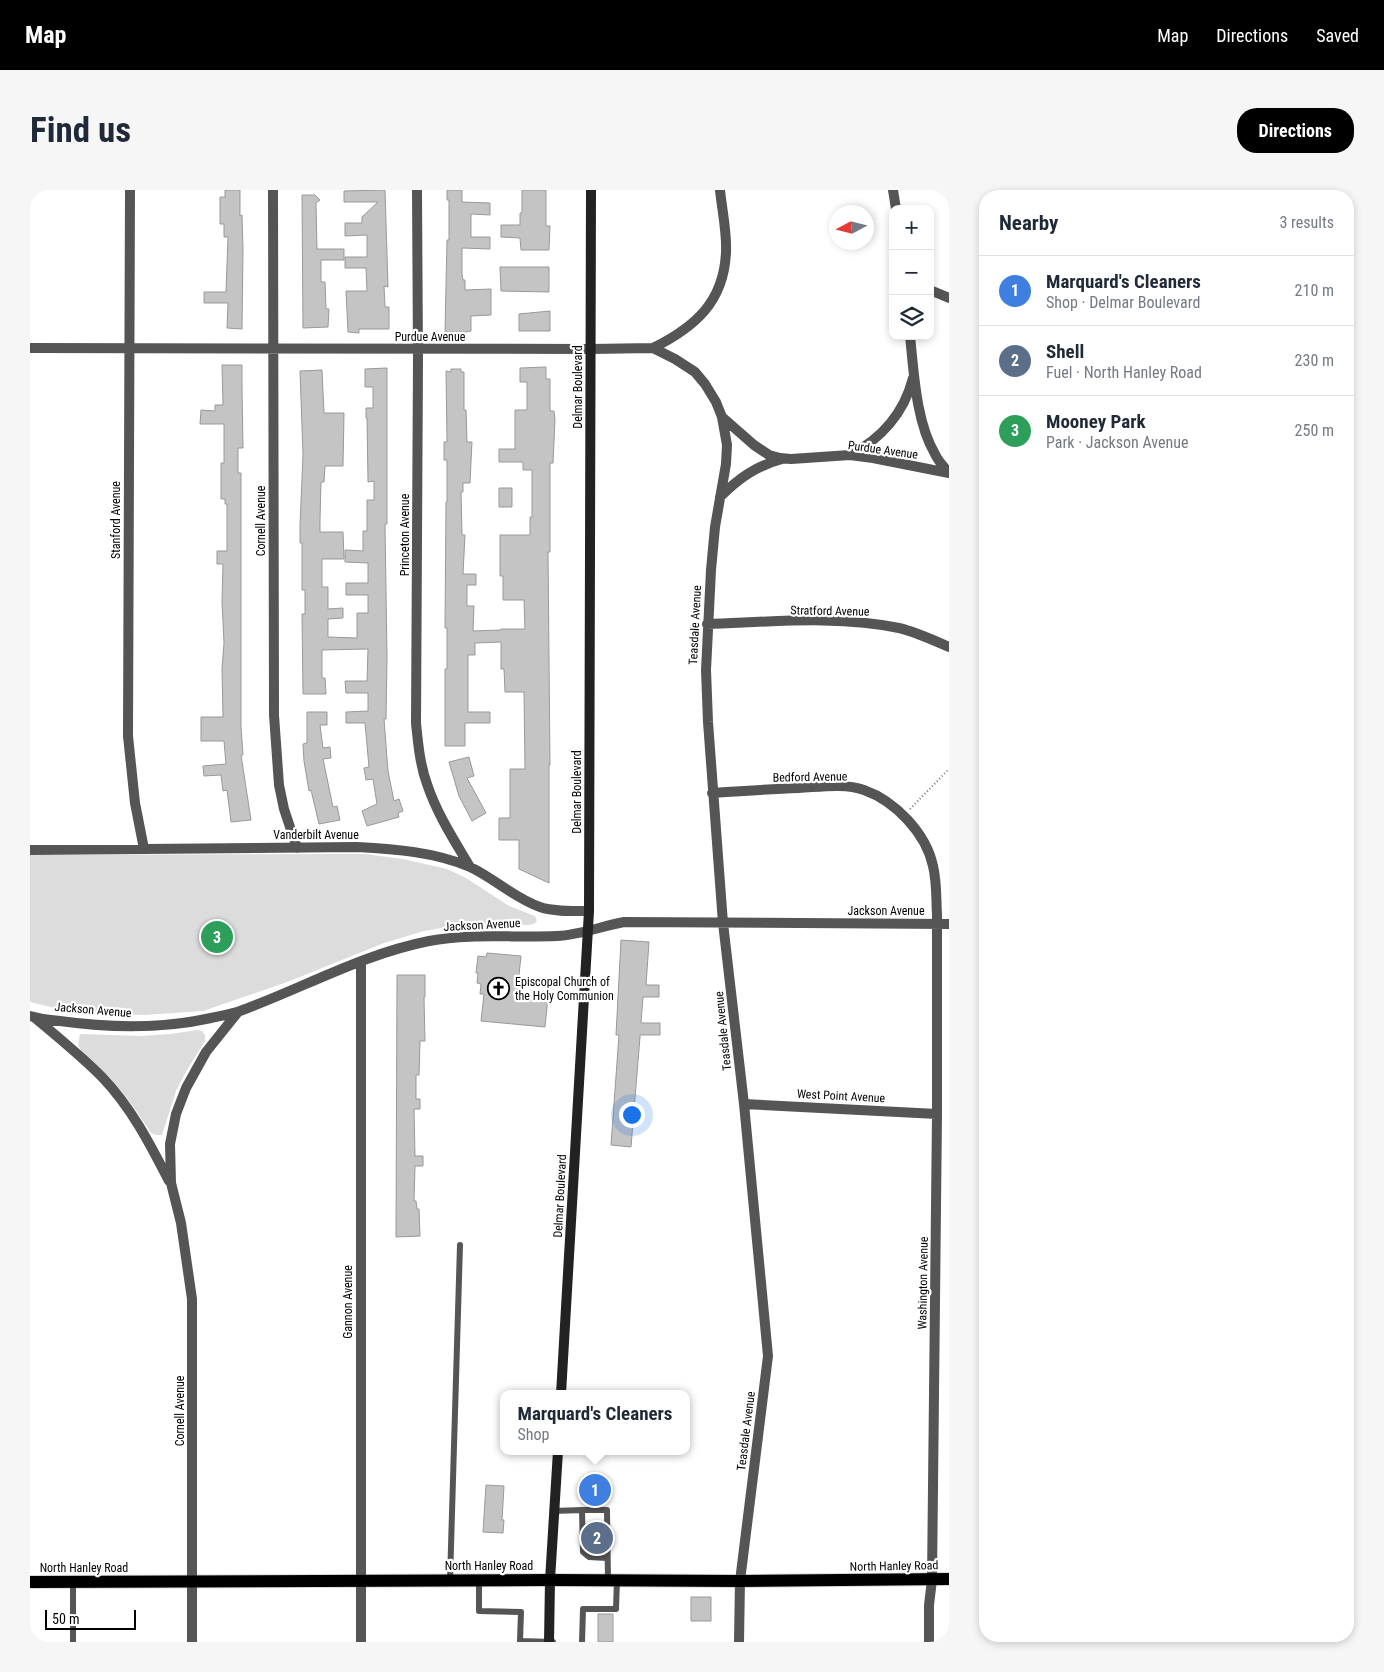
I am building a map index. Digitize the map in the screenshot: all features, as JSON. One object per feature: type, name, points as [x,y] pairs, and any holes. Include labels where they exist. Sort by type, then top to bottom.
[{"type":"main road","name":"Delmar Boulevard","points":[[561,1390],[589,911],[591,190]]},
{"type":"main road","points":[[550,1642],[550,1580],[558,1455]]},
{"type":"main road","name":"North Hanley Road","points":[[30,1582],[949,1579]]},
{"type":"street","name":"Stanford Avenue","points":[[130,190],[128,736],[135,804],[144,849]]},
{"type":"street","name":"Cornell Avenue","points":[[273,190],[274,715],[279,785],[284,809],[298,848]]},
{"type":"street","name":"Princeton Avenue","points":[[417,190],[416,723],[419,750],[427,784],[442,820],[470,867]]},
{"type":"street","points":[[653,348],[675,337],[692,325],[705,312],[717,292],[724,270],[726,250],[720,190]]},
{"type":"street","points":[[893,190],[895,205]]},
{"type":"street","points":[[934,292],[949,298]]},
{"type":"street","points":[[910,340],[923,422],[935,456],[949,473]]},
{"type":"street","name":"Purdue Avenue","points":[[30,348],[653,348],[675,358],[695,372],[716,402],[722,417],[754,445],[769,455],[784,458],[850,456],[873,458],[949,473]]},
{"type":"street","points":[[850,456],[879,436],[894,420],[911,387],[914,372]]},
{"type":"street","name":"Teasdale Avenue","points":[[722,417],[727,445],[726,464],[712,553],[707,624],[706,670],[712,793],[768,1356],[740,1581],[739,1642]]},
{"type":"street","name":"Purdue Avenue","points":[[720,497],[747,473],[760,466],[784,458]]},
{"type":"street","name":"Stratford Avenue","points":[[707,624],[835,621],[869,623],[900,629],[930,638],[949,647]]},
{"type":"street","name":"Bedford Avenue","points":[[712,793],[839,786],[863,790],[884,800],[914,828],[925,845],[933,864],[936,882],[937,924]]},
{"type":"street","name":"Vanderbilt Avenue","points":[[30,850],[357,847],[396,849],[432,855],[470,867],[523,900],[541,907],[589,911]]},
{"type":"street","name":"Jackson Avenue","points":[[32,1016],[84,1025],[128,1027],[170,1025],[238,1012],[361,962],[398,949],[430,941],[494,936],[558,936],[624,922],[949,924]]},
{"type":"street","name":"Washington Avenue","points":[[929,1642],[932,1580],[937,924]]},
{"type":"street","name":"Gannon Avenue","points":[[361,962],[361,1642]]},
{"type":"street","name":"Cornell Avenue","points":[[192,1642],[192,1299],[182,1232],[171,1183],[170,1144],[176,1114],[186,1088],[206,1052],[238,1012]]},
{"type":"street","name":"Cornell Avenue","points":[[32,1016],[88,1064],[118,1097],[146,1137],[171,1183]]},
{"type":"street","name":"West Point Avenue","points":[[744,1104],[937,1114]]},
{"type":"lane","points":[[450,1580],[460,1245]]},
{"type":"lane","points":[[582,1510],[585,1525],[583,1552],[589,1557],[607,1558]]},
{"type":"lane","points":[[554,1511],[607,1510],[604,1525],[604,1542],[616,1609],[583,1609],[582,1642]]},
{"type":"lane","points":[[479,1580],[479,1612],[521,1612],[520,1641],[554,1642]]},
{"type":"lane","points":[[73,1582],[73,1642]]},
{"type":"path","points":[[903,816],[949,770]]},
{"type":"shaded area","points":[[365,854],[403,859],[447,869],[466,878],[509,906],[535,916],[537,921],[529,925],[485,924],[452,926],[424,931],[384,943],[290,981],[203,1011],[144,1015],[106,1014],[71,1012],[30,1002],[30,855]]},
{"type":"shaded area","points":[[202,1031],[205,1035],[205,1041],[176,1091],[162,1135],[151,1133],[118,1087],[87,1057],[78,1045],[80,1034],[141,1036]]},
{"type":"building","points":[[225,190],[240,190],[243,249],[242,329],[227,328],[228,303],[204,303],[204,292],[226,292],[228,237],[224,237],[224,224],[220,224],[220,197],[225,197]]},
{"type":"building","points":[[385,190],[388,287],[384,286],[385,307],[389,307],[389,329],[359,329],[359,333],[348,332],[346,291],[367,291],[366,268],[345,268],[345,257],[367,257],[367,235],[345,236],[345,223],[362,223],[362,217],[378,202],[344,202],[344,191]]},
{"type":"building","points":[[447,190],[462,190],[462,202],[490,203],[490,215],[471,214],[471,237],[490,237],[490,249],[462,248],[462,274],[463,280],[465,280],[465,290],[491,289],[491,315],[471,316],[471,331],[465,332],[445,332],[447,240],[449,240],[449,200],[447,200]]},
{"type":"building","points":[[522,190],[546,190],[546,226],[550,226],[549,250],[521,250],[520,238],[501,237],[501,225],[520,225]]},
{"type":"building","points":[[302,195],[315,195],[320,200],[316,203],[317,249],[344,249],[344,260],[321,260],[321,282],[325,282],[326,309],[329,309],[328,327],[303,328]]},
{"type":"building","points":[[500,267],[549,267],[549,292],[501,291]]},
{"type":"building","points":[[550,311],[550,331],[519,331],[519,314]]},
{"type":"building","points":[[222,365],[242,365],[243,448],[238,448],[238,473],[241,473],[241,727],[243,755],[241,755],[251,820],[231,822],[227,790],[223,791],[221,775],[204,776],[203,766],[226,764],[224,741],[201,741],[201,717],[223,717],[223,564],[217,564],[217,551],[227,551],[227,504],[225,504],[225,499],[221,499],[221,463],[224,463],[224,424],[200,424],[201,410],[215,411],[215,405],[223,405]]},
{"type":"building","points":[[546,367],[546,379],[550,379],[550,411],[554,411],[555,420],[553,463],[550,463],[550,552],[548,552],[549,883],[519,869],[519,840],[499,840],[499,818],[510,818],[510,769],[525,769],[524,692],[505,692],[504,669],[501,669],[501,642],[475,643],[475,655],[468,655],[468,712],[490,712],[490,723],[465,723],[465,746],[445,746],[447,460],[444,460],[444,442],[447,442],[446,371],[451,372],[451,369],[461,369],[461,372],[464,372],[464,410],[466,410],[467,442],[472,442],[470,483],[463,483],[463,492],[461,492],[462,535],[465,535],[463,574],[476,574],[476,585],[467,585],[467,606],[474,606],[473,631],[501,630],[525,629],[524,600],[503,600],[503,576],[500,576],[500,535],[530,535],[532,470],[523,470],[523,462],[499,462],[499,449],[515,449],[515,410],[527,410],[527,382],[520,382],[520,368]]},
{"type":"building","points":[[387,368],[387,524],[385,524],[387,658],[386,719],[384,719],[388,771],[394,801],[399,799],[403,811],[398,813],[399,817],[367,826],[362,811],[377,804],[373,779],[366,780],[364,768],[369,767],[365,723],[346,723],[346,712],[368,711],[368,693],[346,693],[345,681],[367,681],[368,649],[322,650],[322,678],[325,678],[326,694],[303,694],[302,614],[305,614],[305,590],[302,590],[302,543],[300,543],[303,454],[300,371],[322,370],[324,413],[344,413],[343,466],[325,466],[324,482],[321,482],[320,532],[343,532],[344,559],[322,559],[322,587],[328,587],[328,609],[343,608],[343,618],[328,619],[328,637],[357,638],[357,613],[368,613],[368,595],[346,595],[346,583],[368,583],[368,563],[345,562],[345,550],[363,551],[363,531],[367,531],[367,500],[374,500],[374,481],[368,482],[366,418],[366,408],[373,408],[373,387],[365,387],[365,369]]},
{"type":"building","points":[[499,488],[512,488],[512,507],[499,507]]},
{"type":"building","points":[[307,712],[327,712],[327,725],[320,725],[323,748],[330,747],[331,758],[323,759],[333,807],[337,806],[340,820],[319,824],[311,790],[309,791],[304,761],[303,744],[307,743]]},
{"type":"building","points":[[469,757],[474,776],[467,778],[486,813],[472,821],[459,796],[449,762]]},
{"type":"building","points":[[621,940],[649,942],[646,985],[659,985],[659,997],[643,997],[641,1023],[660,1023],[660,1035],[640,1035],[631,1147],[611,1145],[619,1035],[616,1035]]},
{"type":"building","name":"Episcopal Church of the Holy Communion","points":[[487,953],[521,956],[517,994],[548,997],[545,1027],[481,1021],[484,994],[480,994],[481,984],[477,983],[478,973],[476,973],[478,956],[486,957]]},
{"type":"building","points":[[397,975],[425,975],[425,1041],[420,1041],[419,1075],[416,1075],[416,1099],[420,1099],[420,1109],[414,1109],[415,1156],[423,1156],[423,1166],[415,1166],[414,1201],[416,1201],[417,1209],[419,1209],[420,1236],[396,1237]]},
{"type":"building","points":[[486,1485],[504,1486],[503,1533],[483,1532]]},
{"type":"building","points":[[691,1597],[711,1597],[711,1621],[691,1621]]},
{"type":"building","points":[[598,1614],[613,1614],[613,1642],[598,1642]]},
{"type":"place","name":"Mooney Park","points":[[217,937]]},
{"type":"place","name":"Episcopal Church of the Holy Communion","points":[[499,989]]},
{"type":"place","name":"Marquard's Cleaners","points":[[595,1490]]},
{"type":"place","name":"Shell","points":[[597,1538]]}]
